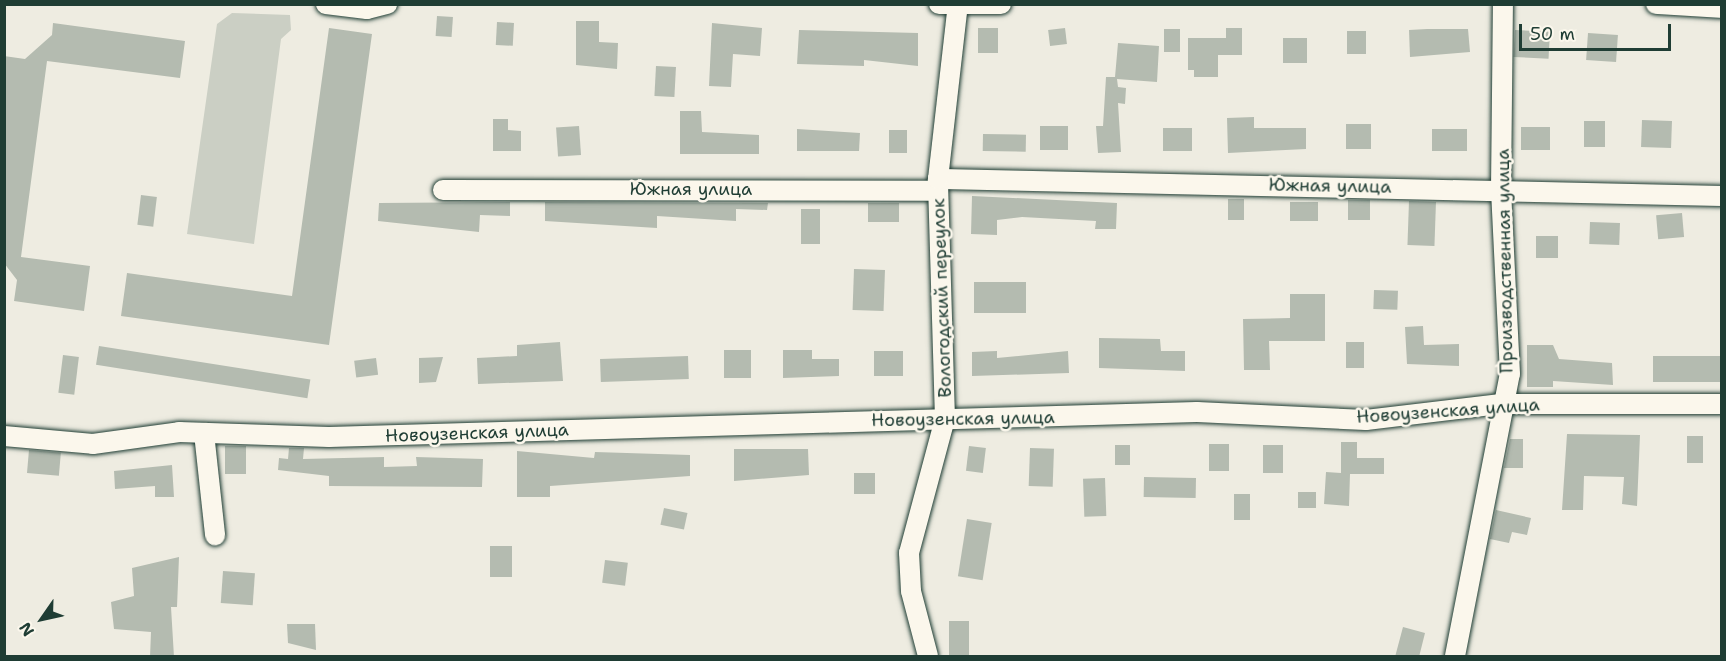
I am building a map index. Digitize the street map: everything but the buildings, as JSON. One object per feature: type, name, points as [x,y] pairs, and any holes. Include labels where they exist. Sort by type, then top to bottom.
[{"type":"street","points":[[326,4],[367,9],[387,4]]},
{"type":"street","points":[[939,4],[1001,4]]},
{"type":"street","name":"Производственная улица","points":[[1455,657],[1501,404],[1510,374],[1501,189],[1503,4]]},
{"type":"street","points":[[1656,4],[1722,8]]},
{"type":"street","name":"Вологодский переулок","points":[[928,657],[911,591],[909,553],[945,419],[938,185],[958,5]]},
{"type":"street","name":"Южная улица","points":[[443,190],[938,185],[1501,189],[1722,196]]},
{"type":"street","name":"Новоузенская улица","points":[[4,436],[93,444],[204,433],[329,438],[1228,412],[1366,420],[1501,404],[1722,404]]},
{"type":"street","points":[[204,433],[215,535]]},
{"type":"shaded area","points":[[232,13],[290,15],[291,30],[281,39],[254,244],[187,234],[217,24]]}]
